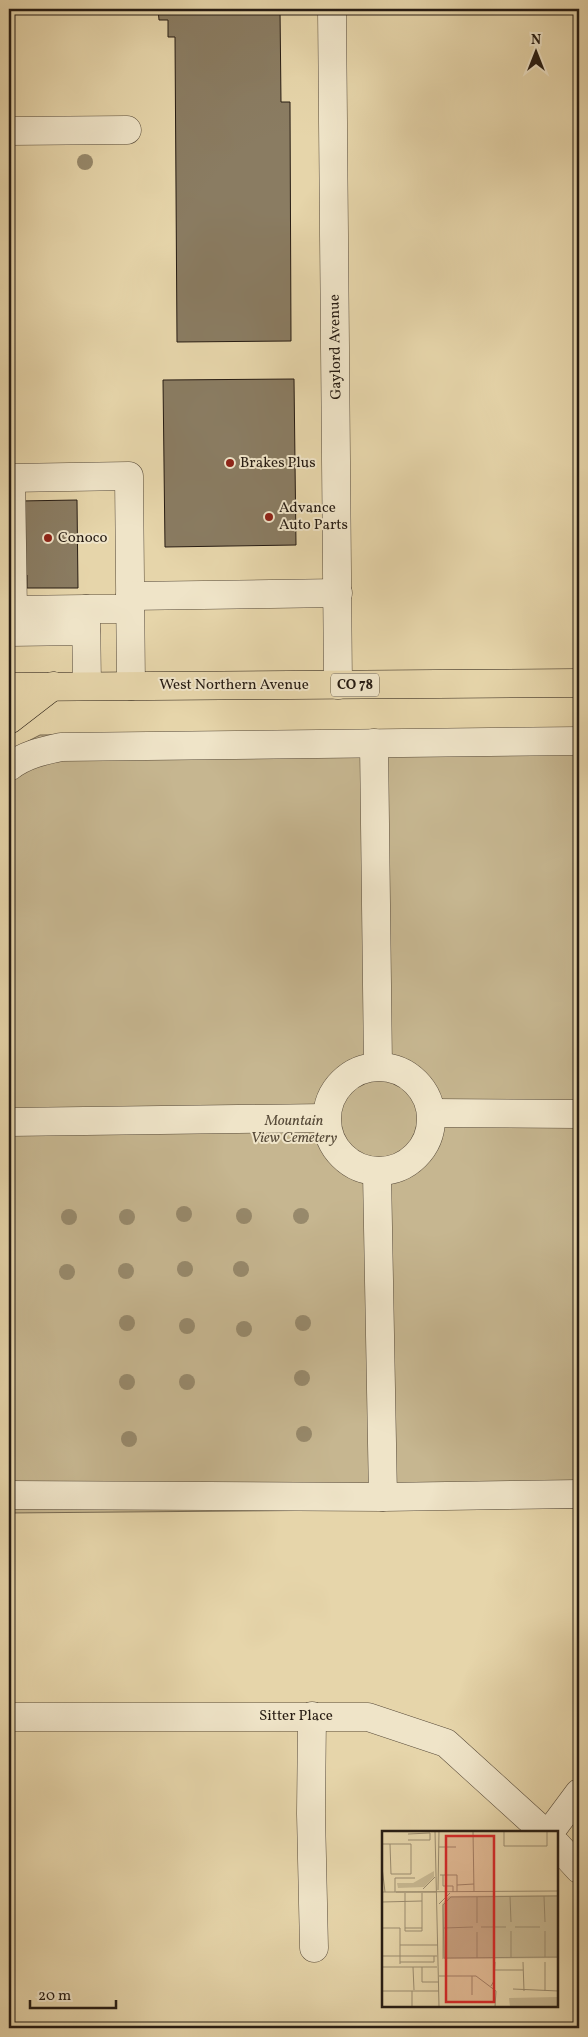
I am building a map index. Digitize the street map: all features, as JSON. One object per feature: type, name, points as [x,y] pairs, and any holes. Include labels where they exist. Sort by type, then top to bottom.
[{"type":"main road","name":"West Northern Avenue","points":[[9,686],[579,683]]},
{"type":"main road","points":[[9,720],[53,686]]},
{"type":"street","name":"Gaylord Avenue","points":[[332,9],[338,685]]},
{"type":"street","points":[[9,131],[127,130]]},
{"type":"street","points":[[130,686],[130,602],[129,476],[10,478],[10,617],[86,620],[130,602],[338,593]]},
{"type":"street","points":[[86,620],[87,686]]},
{"type":"street","points":[[9,767],[16,761],[37,752],[61,747],[579,741]]},
{"type":"street","points":[[374,743],[378,1066]]},
{"type":"street","points":[[378,1066],[402,1072],[414,1080],[425,1094],[431,1113],[431,1128],[425,1145],[415,1158],[390,1172],[378,1173],[351,1164],[337,1151],[327,1131],[325,1118],[331,1096],[341,1082],[357,1071],[378,1066]]},
{"type":"street","points":[[431,1113],[579,1114]]},
{"type":"street","points":[[9,1122],[325,1118]]},
{"type":"street","points":[[378,1173],[383,1497]]},
{"type":"street","points":[[9,1495],[383,1497],[579,1494]]},
{"type":"street","points":[[312,1716],[311,1814],[314,1948]]},
{"type":"street","name":"Sitter Place","points":[[9,1717],[368,1717],[446,1742],[543,1831]]},
{"type":"street","points":[[551,1831],[579,1793]]},
{"type":"street","points":[[558,1846],[579,1869]]},
{"type":"green space","name":"Mountain View Cemetery","points":[[579,730],[579,1508],[9,1513],[9,751],[40,735]]},
{"type":"building","points":[[158,9],[280,9],[281,102],[290,102],[291,341],[177,342],[175,37],[168,37],[168,20],[159,20]]},
{"type":"building","name":"Brakes Plus","points":[[294,379],[296,545],[165,547],[163,380]]},
{"type":"building","name":"Conoco","points":[[77,500],[78,588],[27,588],[27,575],[20,575],[19,501]]},
{"type":"place","name":"Brakes Plus","points":[[230,463]]},
{"type":"place","name":"Advance Auto Parts","points":[[269,517]]},
{"type":"place","name":"Conoco","points":[[48,538]]}]
